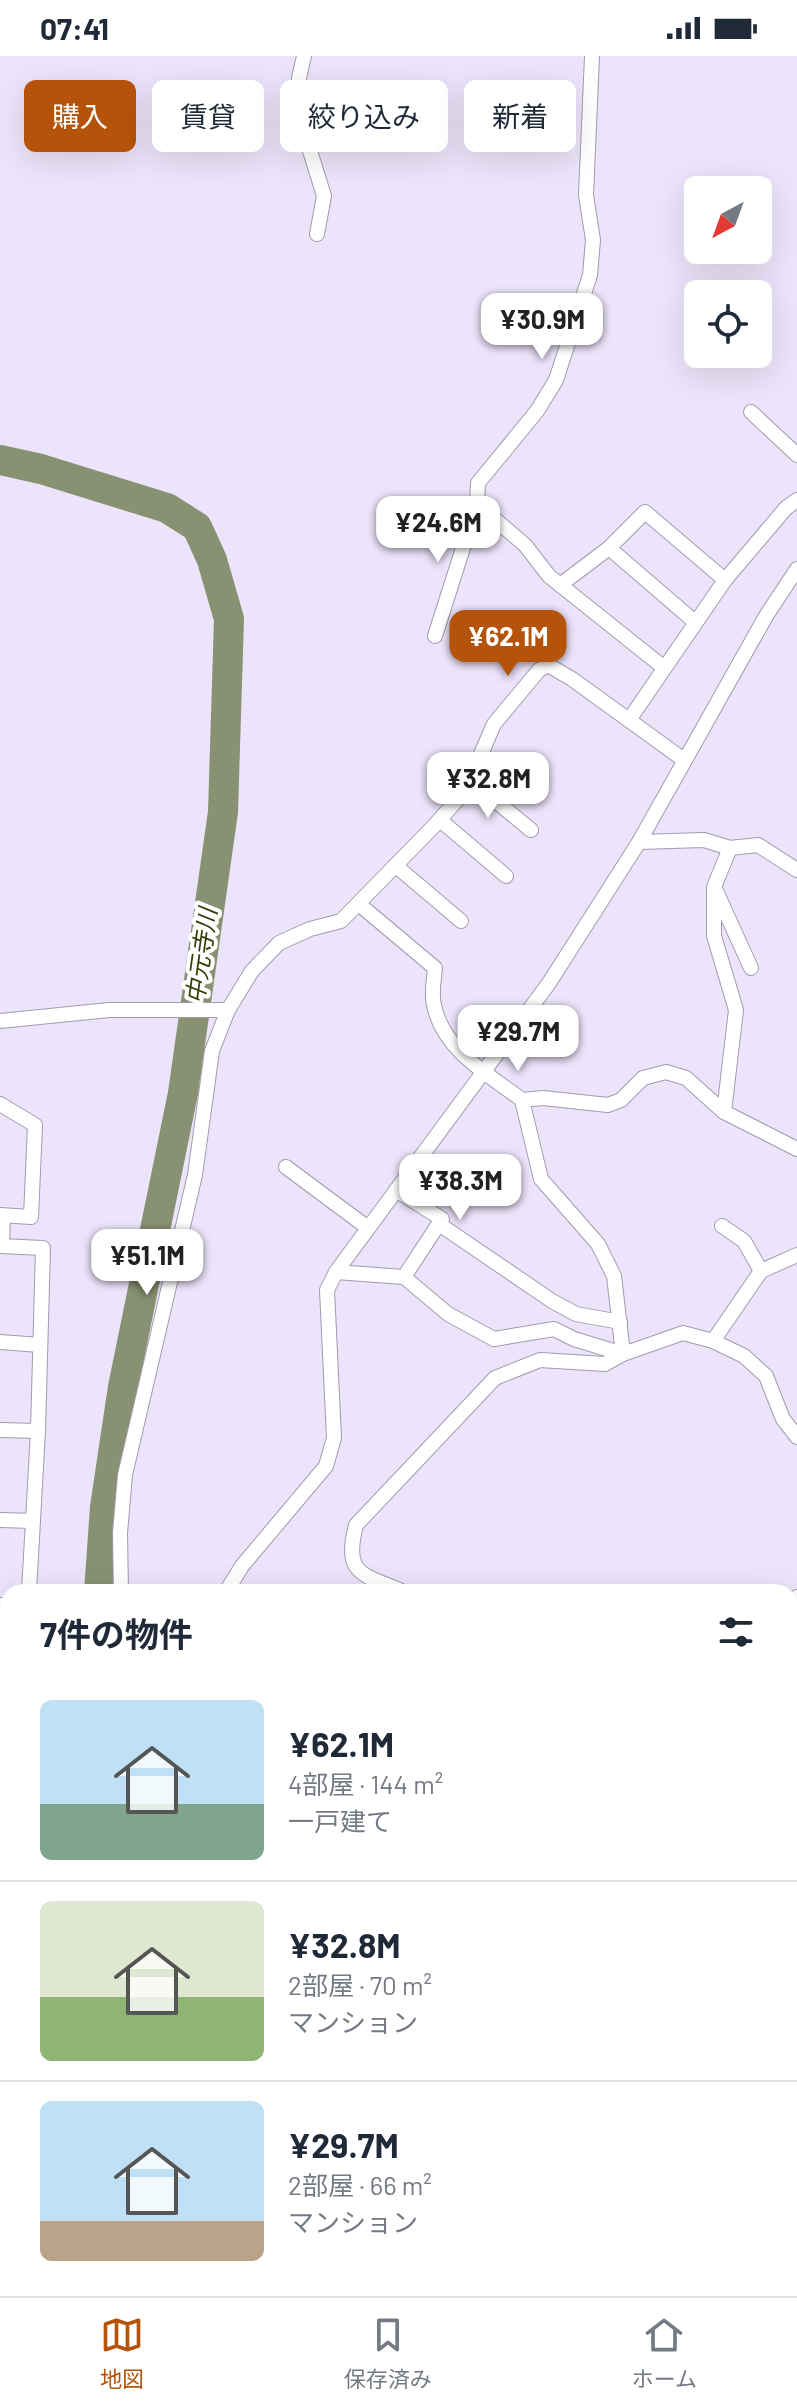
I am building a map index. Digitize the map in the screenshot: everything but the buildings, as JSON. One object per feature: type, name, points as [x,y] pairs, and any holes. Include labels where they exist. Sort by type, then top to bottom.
[{"type":"street","points":[[304,56],[299,78],[302,125],[324,196],[317,234]]},
{"type":"street","points":[[435,636],[477,504],[478,483],[537,411],[556,380],[590,275],[593,240],[586,195],[592,56]]},
{"type":"street","points":[[751,412],[797,455]]},
{"type":"street","points":[[629,720],[725,580],[786,508],[797,500]]},
{"type":"street","points":[[477,504],[525,545],[549,576],[663,667]]},
{"type":"street","points":[[560,585],[609,548],[645,512],[725,580]]},
{"type":"street","points":[[609,548],[695,622]]},
{"type":"street","points":[[231,1584],[242,1566],[326,1466],[334,1438],[327,1290],[336,1272],[549,983],[639,842],[766,616],[797,569]]},
{"type":"street","points":[[121,1584],[120,1533],[125,1475],[195,1175],[212,1051],[228,1010],[252,971],[279,943],[310,929],[341,921],[360,905],[465,791],[494,724],[539,670],[548,665],[684,760]]},
{"type":"street","points":[[470,780],[531,830]]},
{"type":"street","points":[[440,820],[506,876]]},
{"type":"street","points":[[639,842],[704,840],[730,848],[758,845],[797,870]]},
{"type":"street","points":[[724,1112],[736,1010],[714,936],[714,887],[730,848]]},
{"type":"street","points":[[396,866],[461,921]]},
{"type":"street","points":[[714,887],[751,968]]},
{"type":"street","points":[[360,905],[435,968],[433,1002],[439,1022],[455,1047],[522,1100],[541,1179],[598,1244],[614,1276],[623,1354]]},
{"type":"street","points":[[0,1021],[109,1010],[228,1010]]},
{"type":"street","points":[[522,1100],[543,1098],[608,1105],[621,1100],[643,1078],[666,1072],[686,1078],[724,1112],[797,1149]]},
{"type":"street","points":[[0,1104],[35,1125],[31,1217],[2,1216],[1,1246],[43,1248],[29,1584]]},
{"type":"street","points":[[286,1167],[368,1228]]},
{"type":"street","points":[[396,1190],[442,1219],[404,1277]]},
{"type":"street","points":[[439,1224],[576,1314],[620,1322]]},
{"type":"street","points":[[722,1226],[744,1241],[761,1271]]},
{"type":"street","points":[[713,1341],[761,1271],[797,1255]]},
{"type":"street","points":[[336,1272],[404,1277],[448,1314],[494,1339],[554,1329],[574,1339],[623,1354]]},
{"type":"street","points":[[386,1584],[359,1572],[352,1561],[350,1548],[356,1525],[495,1378],[540,1360],[605,1364],[623,1354],[683,1333],[713,1341],[744,1356],[766,1376],[783,1419],[797,1437]]},
{"type":"street","points":[[0,1342],[40,1345]]},
{"type":"street","points":[[0,1430],[38,1431]]},
{"type":"street","points":[[0,1520],[33,1521]]},
{"type":"waterway","name":"中元寺川","points":[[0,460],[41,469],[167,508],[197,527],[212,560],[229,619],[223,812],[183,1093],[123,1387],[105,1507],[100,1584]]}]
